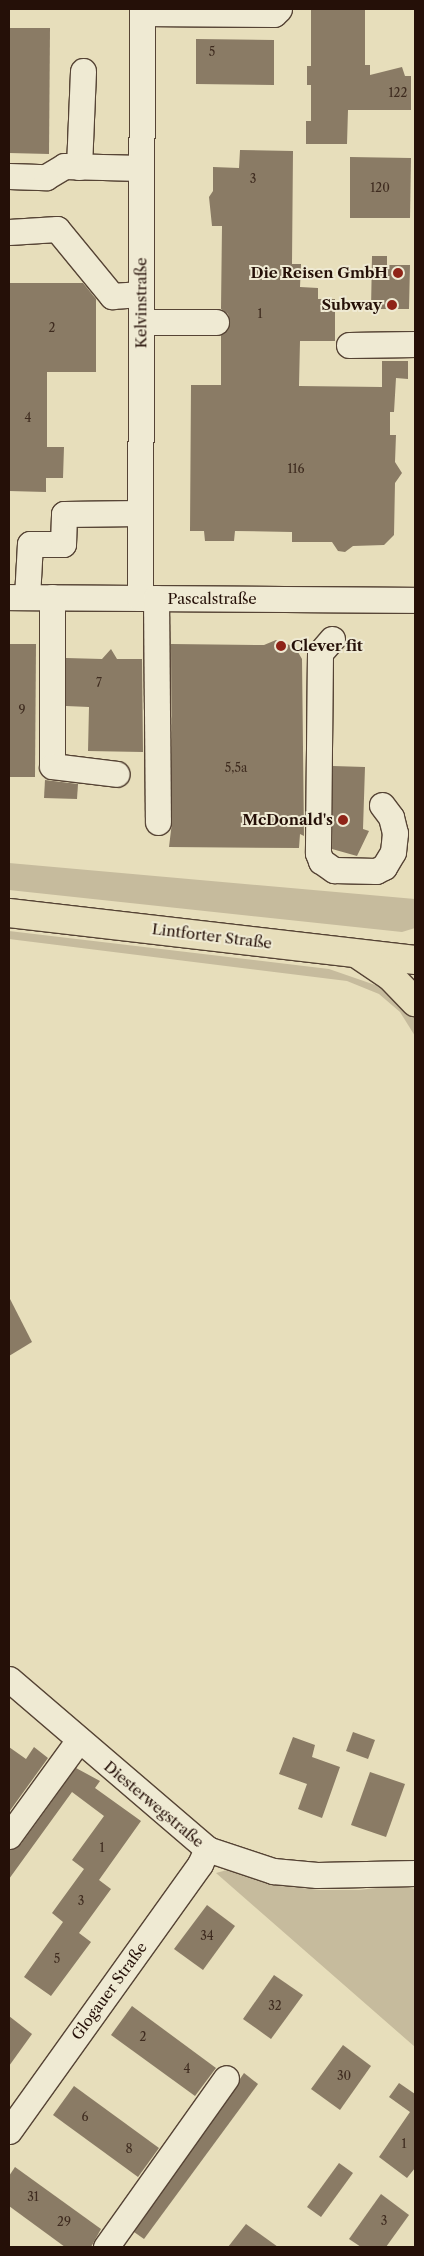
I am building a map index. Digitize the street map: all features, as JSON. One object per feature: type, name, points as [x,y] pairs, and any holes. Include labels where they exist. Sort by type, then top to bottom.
[{"type":"main road","name":"Lintforter Straße","points":[[9,913],[415,960]]},
{"type":"main road","points":[[356,954],[390,977],[415,1002]]},
{"type":"street","points":[[142,11],[274,14],[278,9]]},
{"type":"street","name":"Kelvinstraße","points":[[142,11],[140,513],[148,598],[158,822]]},
{"type":"street","points":[[79,167],[83,71]]},
{"type":"street","points":[[9,176],[46,177],[64,166],[141,168]]},
{"type":"street","points":[[9,232],[57,229],[112,296],[141,294]]},
{"type":"street","points":[[141,322],[216,322]]},
{"type":"street","points":[[349,345],[415,344]]},
{"type":"street","points":[[18,597],[30,544],[63,544],[64,514],[140,513]]},
{"type":"street","name":"Pascalstraße","points":[[18,597],[415,600]]},
{"type":"street","points":[[52,597],[52,766],[117,774]]},
{"type":"street","points":[[332,639],[320,653],[318,853],[321,861],[334,870],[376,871],[384,867],[393,852],[395,833],[391,817],[382,805]]},
{"type":"street","name":"Diesterwegstraße","points":[[9,1679],[78,1741],[207,1849],[282,1872],[317,1876],[415,1872]]},
{"type":"street","points":[[9,1836],[78,1741]]},
{"type":"street","name":"Glogauer Straße","points":[[9,2131],[200,1864],[207,1849]]},
{"type":"street","points":[[106,2247],[226,2078]]},
{"type":"shaded area","points":[[9,863],[415,899],[415,928],[402,932],[9,890]]},
{"type":"shaded area","points":[[9,931],[329,969],[381,987],[398,997],[415,1017],[415,1036],[400,1012],[379,994],[347,981],[9,939]]},
{"type":"shaded area","points":[[227,1870],[284,1886],[320,1890],[359,1890],[402,1885],[415,1889],[415,2047],[216,1873]]},
{"type":"building","points":[[311,9],[365,9],[365,65],[370,65],[370,75],[402,67],[405,76],[411,76],[411,110],[348,110],[347,144],[306,144],[306,121],[311,121],[311,85],[307,85],[307,66],[311,66]]},
{"type":"building","points":[[9,28],[50,28],[49,154],[9,153]]},
{"type":"building","points":[[196,39],[274,40],[274,85],[196,84]]},
{"type":"building","points":[[240,150],[293,151],[292,264],[301,264],[300,287],[318,288],[318,299],[335,299],[335,341],[300,341],[299,386],[382,387],[382,361],[408,361],[408,379],[396,378],[394,412],[390,412],[390,435],[396,435],[395,462],[402,473],[395,483],[394,535],[384,545],[353,546],[345,552],[338,551],[332,542],[292,542],[292,532],[235,531],[234,541],[205,541],[204,531],[190,531],[191,385],[221,385],[221,335],[228,330],[230,322],[228,314],[221,309],[222,226],[212,226],[209,197],[213,191],[213,167],[239,168]]},
{"type":"building","points":[[350,157],[411,158],[410,218],[350,218]]},
{"type":"building","points":[[372,256],[387,256],[387,265],[410,265],[409,309],[371,309]]},
{"type":"building","points":[[9,283],[83,283],[96,299],[96,372],[47,372],[47,447],[64,447],[63,478],[46,478],[46,492],[9,491]]},
{"type":"building","points":[[276,640],[295,647],[302,659],[304,836],[300,834],[299,848],[169,847],[172,822],[171,644],[264,645]]},
{"type":"building","points":[[9,644],[36,644],[35,777],[9,777]]},
{"type":"building","points":[[111,649],[117,659],[142,659],[143,752],[88,751],[89,707],[66,706],[66,658],[102,659]]},
{"type":"building","name":"McDonald's","points":[[333,766],[365,767],[363,829],[369,831],[357,856],[332,849]]},
{"type":"building","points":[[45,780],[78,784],[77,799],[44,798]]},
{"type":"building","points":[[9,1297],[32,1342],[9,1356]]},
{"type":"building","points":[[353,1732],[375,1740],[368,1759],[346,1751]]},
{"type":"building","points":[[293,1737],[315,1745],[312,1757],[340,1767],[322,1818],[298,1809],[307,1784],[279,1774]]},
{"type":"building","points":[[9,1747],[26,1759],[34,1747],[48,1758],[9,1812]]},
{"type":"building","points":[[76,1768],[100,1781],[95,1788],[141,1821],[99,1880],[111,1889],[79,1933],[91,1942],[51,1996],[24,1977],[63,1922],[52,1913],[84,1869],[72,1860],[104,1816],[72,1792],[9,1879],[9,1850],[21,1844]]},
{"type":"building","points":[[370,1772],[405,1784],[386,1837],[351,1825]]},
{"type":"building","points":[[207,1905],[235,1926],[203,1970],[174,1949]]},
{"type":"building","points":[[274,1975],[303,1995],[271,2039],[243,2019]]},
{"type":"building","points":[[132,2006],[216,2068],[195,2096],[111,2035]]},
{"type":"building","points":[[9,2016],[32,2034],[9,2066]]},
{"type":"building","points":[[343,2045],[371,2066],[340,2110],[311,2089]]},
{"type":"building","points":[[244,2073],[258,2084],[144,2239],[134,2232]]},
{"type":"building","points":[[399,2083],[415,2094],[415,2168],[407,2178],[379,2157],[410,2112],[389,2097]]},
{"type":"building","points":[[74,2086],[159,2148],[138,2177],[53,2115]]},
{"type":"building","points":[[339,2163],[353,2173],[321,2217],[307,2207]]},
{"type":"building","points":[[15,2167],[101,2229],[91,2247],[65,2247],[9,2206],[9,2176]]},
{"type":"building","points":[[381,2194],[409,2215],[386,2247],[361,2247],[349,2239]]},
{"type":"building","points":[[246,2224],[260,2234],[278,2247],[228,2247]]},
{"type":"place","name":"Die Reisen GmbH","points":[[398,273]]},
{"type":"place","name":"Subway","points":[[392,305]]},
{"type":"place","name":"Clever fit","points":[[281,646]]},
{"type":"place","name":"McDonald's","points":[[343,820]]}]
